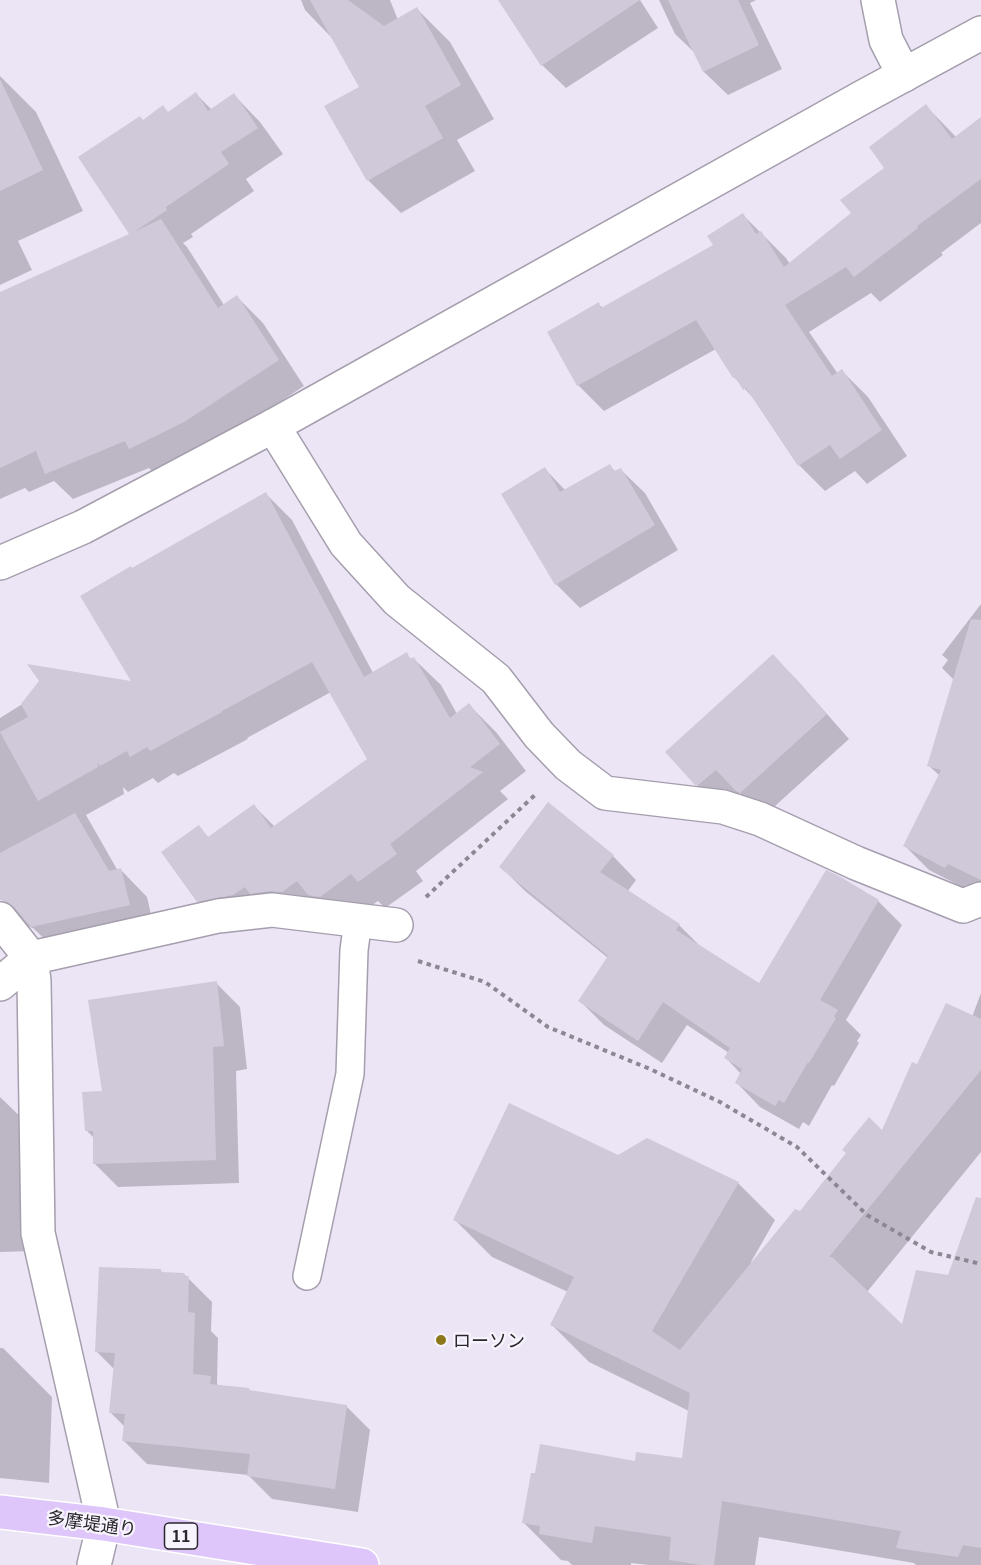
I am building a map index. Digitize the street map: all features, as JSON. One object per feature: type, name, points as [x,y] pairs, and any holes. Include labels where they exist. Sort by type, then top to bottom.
[{"type":"main road","name":"多摩堤通り","points":[[0,1512],[104,1524],[362,1565]]},
{"type":"street","points":[[878,0],[886,40],[904,75]]},
{"type":"street","points":[[0,563],[83,527],[273,426],[981,33]]},
{"type":"street","points":[[273,426],[346,544],[397,600],[496,679],[539,735],[568,765],[605,793],[723,807],[760,819],[856,863],[963,906],[981,899]]},
{"type":"street","points":[[0,984],[31,958],[218,916],[272,910],[396,925]]},
{"type":"street","points":[[0,918],[31,958],[34,981],[38,1233],[104,1524],[94,1565]]},
{"type":"lane","points":[[307,1276],[350,1074],[354,950],[358,921]]},
{"type":"path","points":[[396,925],[568,765]]},
{"type":"path","points":[[417,960],[485,982],[548,1028],[650,1069],[720,1102],[796,1147],[867,1215],[931,1252],[981,1264]]},
{"type":"building","points":[[310,0],[348,0],[384,26],[417,7],[461,85],[425,106],[443,138],[367,181],[324,106],[359,87]]},
{"type":"building","points":[[498,0],[640,0],[541,66]]},
{"type":"building","points":[[668,0],[738,0],[759,45],[703,72]]},
{"type":"building","points":[[0,79],[43,170],[0,191]]},
{"type":"building","points":[[196,92],[208,111],[234,93],[258,128],[221,152],[229,164],[134,232],[161,219],[218,308],[237,295],[279,360],[184,422],[129,449],[125,441],[45,474],[36,451],[0,468],[0,292],[129,234],[78,157],[140,116],[143,120],[163,105],[168,112]]},
{"type":"building","points":[[926,104],[952,139],[981,117],[981,179],[917,226],[918,228],[854,277],[846,267],[785,305],[832,376],[842,369],[882,430],[840,459],[830,445],[798,466],[746,388],[743,390],[735,377],[733,378],[696,320],[577,386],[547,332],[599,302],[601,308],[713,245],[707,236],[743,213],[756,234],[761,231],[784,267],[851,213],[840,200],[884,168],[869,147]]},
{"type":"building","points":[[610,464],[614,471],[621,468],[655,525],[555,585],[501,494],[545,467],[560,492]]},
{"type":"building","points":[[266,492],[364,677],[407,652],[410,659],[414,657],[450,718],[469,703],[500,744],[470,767],[483,772],[390,844],[397,854],[358,882],[351,874],[320,897],[308,895],[297,881],[282,892],[250,894],[245,887],[233,895],[197,902],[161,852],[199,825],[208,837],[254,804],[271,828],[367,759],[312,662],[150,751],[147,747],[130,757],[127,751],[100,766],[97,763],[98,767],[38,801],[0,732],[28,717],[21,704],[39,681],[27,664],[131,681],[80,596]]},
{"type":"building","points":[[971,619],[981,620],[981,880],[948,864],[945,868],[903,846],[941,770],[927,766]]},
{"type":"building","points":[[773,654],[827,714],[740,793],[716,770],[695,785],[665,752]]},
{"type":"building","points":[[548,802],[614,855],[600,872],[680,924],[676,930],[759,983],[826,870],[879,900],[820,1000],[838,1010],[834,1017],[836,1018],[784,1103],[779,1100],[775,1106],[735,1083],[742,1069],[724,1058],[730,1048],[663,1002],[638,1041],[578,1001],[608,956],[499,867]]},
{"type":"building","points":[[75,813],[109,871],[121,868],[130,905],[31,927],[14,907],[0,900],[0,853]]},
{"type":"building","points":[[217,981],[224,1046],[213,1047],[216,1160],[93,1164],[93,1131],[85,1131],[82,1092],[102,1091],[88,1000]]},
{"type":"building","points":[[946,1003],[981,1019],[981,1070],[829,1257],[832,1257],[902,1324],[916,1270],[948,1275],[976,1197],[981,1198],[981,1548],[963,1545],[958,1557],[896,1548],[901,1531],[722,1501],[714,1565],[669,1560],[671,1537],[595,1526],[592,1543],[539,1534],[540,1526],[522,1523],[531,1473],[535,1473],[540,1444],[635,1461],[636,1452],[682,1458],[690,1393],[550,1325],[574,1277],[453,1220],[509,1103],[618,1155],[647,1138],[739,1182],[652,1331],[680,1350],[795,1209],[800,1211],[846,1153],[842,1150],[869,1117],[882,1130],[912,1062],[917,1064]]},
{"type":"building","points":[[99,1267],[161,1269],[161,1272],[184,1273],[185,1277],[189,1276],[188,1312],[195,1313],[193,1374],[211,1376],[210,1384],[249,1388],[249,1390],[347,1405],[335,1489],[247,1476],[250,1454],[122,1441],[125,1414],[109,1413],[115,1353],[95,1352]]},
{"type":"place","name":"ローソン","points":[[441,1340]]}]
